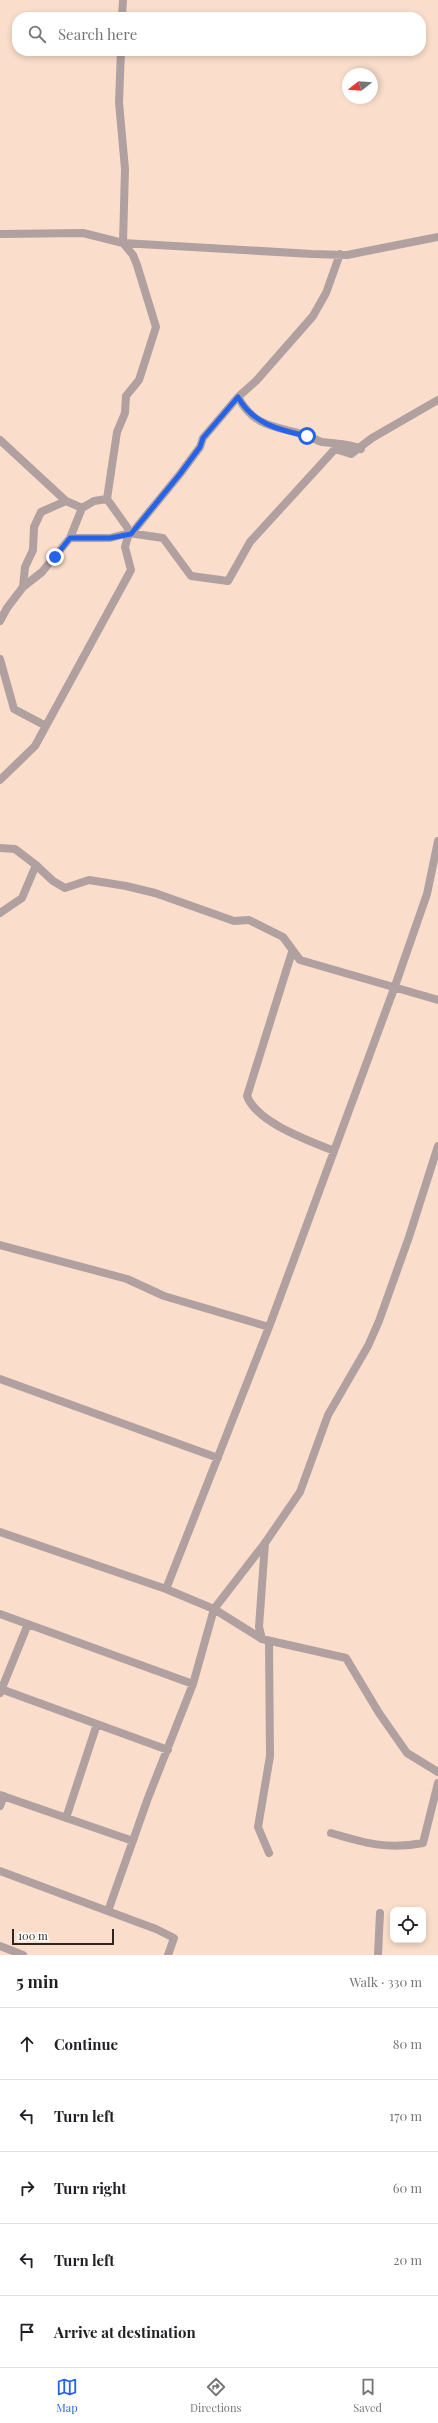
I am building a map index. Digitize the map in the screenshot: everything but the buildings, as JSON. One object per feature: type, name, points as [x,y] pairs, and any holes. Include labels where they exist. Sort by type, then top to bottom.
[{"type":"street","points":[[122,12],[123,0]]},
{"type":"street","points":[[121,56],[119,102],[125,169],[123,243],[137,265],[156,327],[139,380],[126,396],[125,413],[117,432],[107,499],[114,511],[125,521],[130,533]]},
{"type":"street","points":[[0,234],[83,233],[123,243],[340,254],[438,237]]},
{"type":"street","points":[[0,780],[30,753],[131,570],[126,547],[130,533],[180,474],[200,447],[203,438],[238,397],[256,381],[313,316],[326,293],[340,254]]},
{"type":"street","points":[[238,397],[243,407],[264,424],[307,436],[321,442],[334,442],[361,449]]},
{"type":"street","points":[[70,538],[110,538],[130,533],[163,538],[191,576],[228,581],[250,542],[335,449],[351,454],[361,449],[372,438],[438,400]]},
{"type":"street","points":[[0,440],[66,501],[82,508]]},
{"type":"street","points":[[0,621],[7,608],[23,587],[42,572],[70,538],[82,508],[94,501],[107,499]]},
{"type":"street","points":[[23,587],[25,567],[33,550],[34,527],[41,512],[66,501]]},
{"type":"street","points":[[0,660],[14,709],[46,726]]},
{"type":"street","points":[[166,1589],[269,1327],[395,986],[427,894],[438,841]]},
{"type":"street","points":[[0,848],[15,849],[36,865],[53,881],[65,888],[89,880],[126,886],[155,893],[234,921],[249,920],[283,937],[292,952],[300,960],[331,967],[379,985],[395,986],[438,1000]]},
{"type":"street","points":[[0,913],[22,898],[36,865]]},
{"type":"street","points":[[292,952],[247,1096],[255,1108],[272,1121],[296,1136],[334,1151]]},
{"type":"street","points":[[108,1911],[132,1841],[193,1684],[214,1609],[265,1543],[300,1492],[328,1415],[368,1346],[409,1237],[438,1146]]},
{"type":"street","points":[[0,1245],[127,1280],[164,1296],[269,1327]]},
{"type":"street","points":[[0,1379],[218,1458]]},
{"type":"street","points":[[0,1532],[166,1589],[214,1609],[265,1640],[346,1658],[379,1713],[407,1752],[438,1772]]},
{"type":"street","points":[[265,1543],[259,1627],[265,1640],[270,1756],[258,1827],[269,1852]]},
{"type":"street","points":[[0,1614],[193,1684]]},
{"type":"street","points":[[28,1624],[1,1691],[168,1750]]},
{"type":"street","points":[[66,1818],[97,1724]]},
{"type":"street","points":[[331,1832],[370,1845],[406,1847],[423,1843],[438,1784]]},
{"type":"street","points":[[0,1806],[2,1796],[132,1841]]},
{"type":"street","points":[[0,1871],[156,1929],[174,1938],[168,1955]]},
{"type":"street","points":[[378,1955],[380,1913]]},
{"type":"street","points":[[0,1946],[23,1955]]},
{"type":"route","points":[[55,557],[70,538],[110,538],[129,533],[131,534],[180,474],[200,447],[203,438],[238,397],[243,407],[264,424],[277,429],[307,436]]}]
